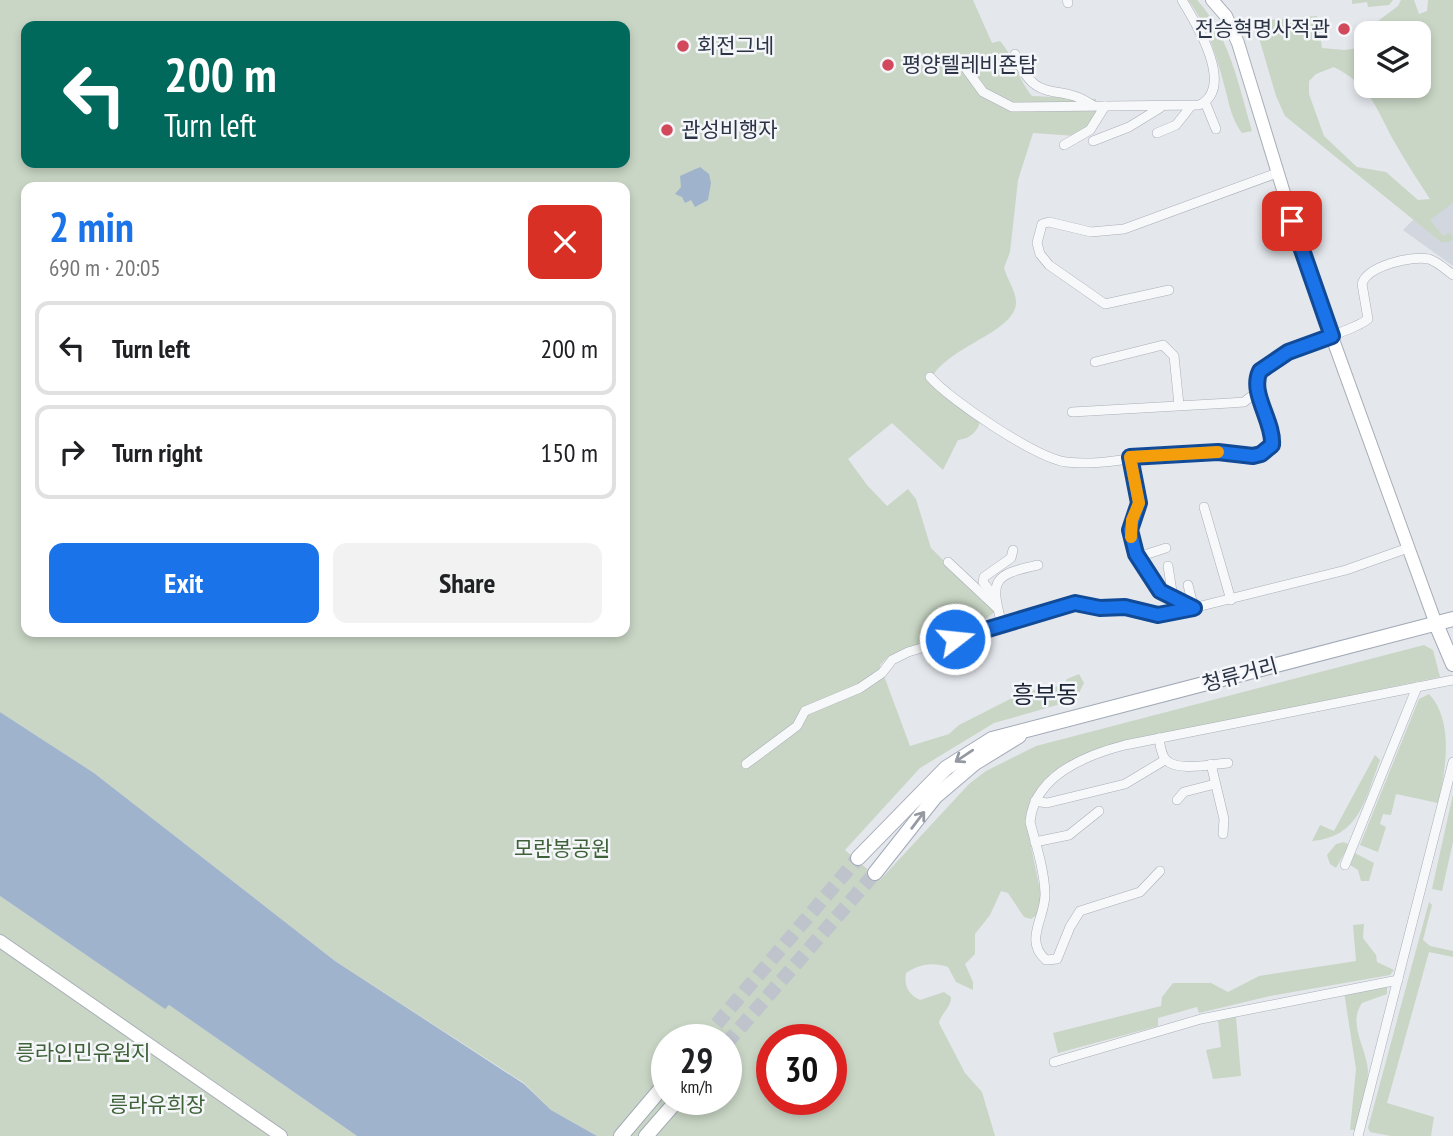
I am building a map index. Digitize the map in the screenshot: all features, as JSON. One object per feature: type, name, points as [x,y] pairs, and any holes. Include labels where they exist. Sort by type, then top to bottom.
[{"type":"main road","points":[[1212,0],[1226,16],[1238,43],[1277,173],[1332,336],[1436,624],[1453,664]]},
{"type":"main road","name":"청류거리","points":[[858,858],[924,788],[957,760],[992,739],[1453,619]]},
{"type":"main road","name":"청류거리","points":[[875,873],[935,797],[956,778],[1027,731]]},
{"type":"main road","points":[[0,941],[281,1136]]},
{"type":"main road","points":[[621,1136],[651,1100]]},
{"type":"main road","points":[[646,1136],[664,1115]]},
{"type":"street","points":[[967,70],[983,92],[1012,107],[1161,107],[1191,106],[1205,102],[1216,85],[1214,71],[1198,25],[1182,0]]},
{"type":"street","points":[[1015,54],[1031,82],[1042,90],[1084,100],[1093,106]]},
{"type":"street","points":[[1205,102],[1216,129]]},
{"type":"street","points":[[1064,145],[1090,130],[1105,106]]},
{"type":"street","points":[[1157,133],[1176,125],[1191,106]]},
{"type":"street","points":[[1093,141],[1129,127],[1161,107]]},
{"type":"street","points":[[1169,290],[1113,305],[1098,302],[1040,254],[1037,243],[1042,224],[1049,222],[1091,232],[1124,229],[1277,173]]},
{"type":"street","points":[[930,377],[980,419],[1061,461],[1095,462],[1173,453],[1261,454],[1272,445],[1272,438],[1258,391],[1257,377],[1260,371],[1288,352],[1368,319],[1362,284],[1369,273],[1413,258],[1427,259],[1453,275]]},
{"type":"street","points":[[1096,362],[1163,345],[1174,356],[1179,405]]},
{"type":"street","points":[[1072,412],[1244,402],[1258,391]]},
{"type":"street","points":[[1130,457],[1139,503],[1130,530],[1138,557],[1160,591],[1194,608]]},
{"type":"street","points":[[1204,507],[1231,600]]},
{"type":"street","points":[[1138,557],[1166,548]]},
{"type":"street","points":[[746,764],[797,726],[805,711],[860,688],[882,673],[892,660],[1075,603],[1100,608],[1125,607],[1158,615],[1231,600],[1346,570],[1408,548]]},
{"type":"street","points":[[994,596],[982,582],[984,577],[1011,558],[1013,550]]},
{"type":"street","points":[[948,562],[997,608]]},
{"type":"street","points":[[1002,625],[994,596],[994,585],[1003,575],[1038,565]]},
{"type":"street","points":[[1168,566],[1173,598]]},
{"type":"street","points":[[1188,585],[1194,608]]},
{"type":"street","points":[[1160,872],[1140,892],[1080,911],[1070,927],[1060,957],[1046,960],[1035,944],[1046,896],[1030,822],[1035,801],[1049,782],[1081,761],[1106,750],[1159,738],[1453,680]]},
{"type":"street","points":[[1345,865],[1417,687]]},
{"type":"street","points":[[1159,738],[1165,760]]},
{"type":"street","points":[[1165,760],[1179,766],[1228,762]]},
{"type":"street","points":[[1035,801],[1047,803],[1125,784],[1165,760]]},
{"type":"street","points":[[1358,1136],[1453,762]]},
{"type":"street","points":[[1211,764],[1224,819],[1223,834]]},
{"type":"street","points":[[1177,800],[1184,792],[1215,784]]},
{"type":"street","points":[[1035,842],[1069,835],[1099,811]]},
{"type":"street","points":[[1054,1062],[1201,1019],[1398,980]]},
{"type":"shaded area","points":[[1453,195],[1453,266],[1403,230],[1417,216]]},
{"type":"green space","name":"모란봉공원","points":[[0,0],[973,0],[992,43],[1000,41],[1032,96],[1096,99],[1096,109],[1101,115],[1076,136],[1033,133],[1018,180],[1010,252],[1004,268],[1016,300],[1012,315],[991,333],[948,360],[937,370],[930,382],[980,421],[975,432],[958,440],[943,470],[892,423],[848,459],[887,506],[908,489],[916,499],[931,548],[995,612],[972,628],[889,656],[880,665],[910,746],[949,734],[959,725],[1016,696],[1047,686],[1062,687],[1067,679],[1079,674],[1084,683],[1079,693],[1064,703],[994,723],[920,768],[845,850],[880,880],[969,784],[986,771],[1036,746],[1424,645],[1433,650],[1440,677],[1106,746],[1051,773],[1028,808],[1031,846],[1041,895],[1038,914],[1031,919],[1024,917],[1008,893],[1001,891],[990,915],[975,934],[975,954],[965,964],[973,982],[973,990],[956,982],[948,967],[942,965],[926,965],[906,973],[908,989],[920,1000],[944,992],[951,997],[939,1023],[965,1073],[982,1092],[995,1136],[597,1136],[551,1110],[524,1083],[335,961],[94,773],[0,712]]},
{"type":"green space","points":[[1188,0],[1197,0],[1225,45],[1252,131],[1242,133],[1236,123],[1212,44]]},
{"type":"green space","points":[[1352,0],[1393,0],[1389,5],[1368,7],[1367,2],[1352,4]]},
{"type":"green space","points":[[1401,0],[1414,0],[1419,14],[1427,11],[1428,0],[1453,0],[1453,203],[1430,220],[1443,236],[1450,232],[1453,239],[1449,242],[1441,242],[1285,116],[1276,96],[1254,21],[1317,16],[1322,48],[1354,49],[1354,80],[1334,67],[1316,74],[1309,81],[1309,94],[1324,136],[1357,167],[1386,172],[1418,200],[1430,199],[1370,98],[1431,98],[1431,21],[1378,21],[1398,6]]},
{"type":"green space","points":[[1429,694],[1437,705],[1445,730],[1444,774],[1438,803],[1396,794],[1391,815],[1383,814],[1380,824],[1386,827],[1378,852],[1360,845],[1419,699]]},
{"type":"green space","points":[[1375,755],[1380,760],[1365,802],[1351,824],[1328,838],[1312,841],[1320,825],[1334,831]]},
{"type":"green space","points":[[1453,794],[1453,842],[1442,891],[1432,889]]},
{"type":"green space","points":[[1344,842],[1349,845],[1336,868],[1330,864],[1327,855],[1336,844]]},
{"type":"green space","points":[[1355,853],[1374,863],[1369,881],[1361,881],[1358,870],[1350,865]]},
{"type":"green space","name":"릉라인민유원지","points":[[0,896],[164,1008],[169,1005],[357,1136],[0,1136]]},
{"type":"green space","points":[[1429,902],[1432,905],[1423,940],[1430,946],[1453,951],[1453,957],[1429,952],[1387,1103],[1434,1117],[1431,1136],[1391,1136],[1370,1132],[1368,1128]]},
{"type":"green space","points":[[1364,924],[1363,938],[1376,955],[1377,962],[1394,970],[1390,975],[1270,996],[1199,1013],[1197,1007],[1158,1018],[1158,1026],[1058,1053],[1053,1033],[1161,1006],[1162,997],[1173,983],[1211,983],[1228,992],[1259,976],[1356,961],[1353,925]]},
{"type":"green space","points":[[1387,986],[1387,994],[1362,1003],[1358,1011],[1357,1028],[1367,1063],[1368,1078],[1355,1130],[1350,1130],[1356,1069],[1344,992]]},
{"type":"green space","points":[[1236,1017],[1241,1076],[1213,1079],[1206,1050],[1221,1047],[1218,1021]]},
{"type":"water","points":[[700,167],[709,174],[711,183],[708,200],[695,207],[691,200],[685,203],[682,197],[675,194],[681,187],[680,176]]},
{"type":"water","points":[[0,712],[94,773],[335,961],[524,1084],[551,1110],[597,1136],[357,1136],[169,1005],[165,1009],[0,896]]},
{"type":"tunnel","points":[[717,1024],[858,858]]},
{"type":"tunnel","points":[[742,1026],[875,873]]},
{"type":"slow traffic","points":[[1131,537],[1132,520],[1139,510],[1139,503],[1130,457],[1218,452]]},
{"type":"place","name":"전승혁명사적관","points":[[1344,29]]},
{"type":"place","name":"회전그네","points":[[683,46]]},
{"type":"place","name":"평양텔레비죤탑","points":[[888,65]]},
{"type":"place","name":"관성비행자","points":[[667,130]]},
{"type":"district","name":"흥부동","points":[[1045,695]]},
{"type":"route","points":[[955,639],[1075,603],[1100,608],[1125,607],[1158,615],[1194,608],[1160,591],[1136,554],[1130,530],[1132,520],[1139,510],[1139,503],[1130,457],[1218,452],[1253,456],[1268,450],[1272,445],[1271,429],[1257,385],[1260,371],[1288,352],[1332,336],[1292,221]]},
{"type":"park label","name":"릉라유희장","points":[[157,1105]]}]
